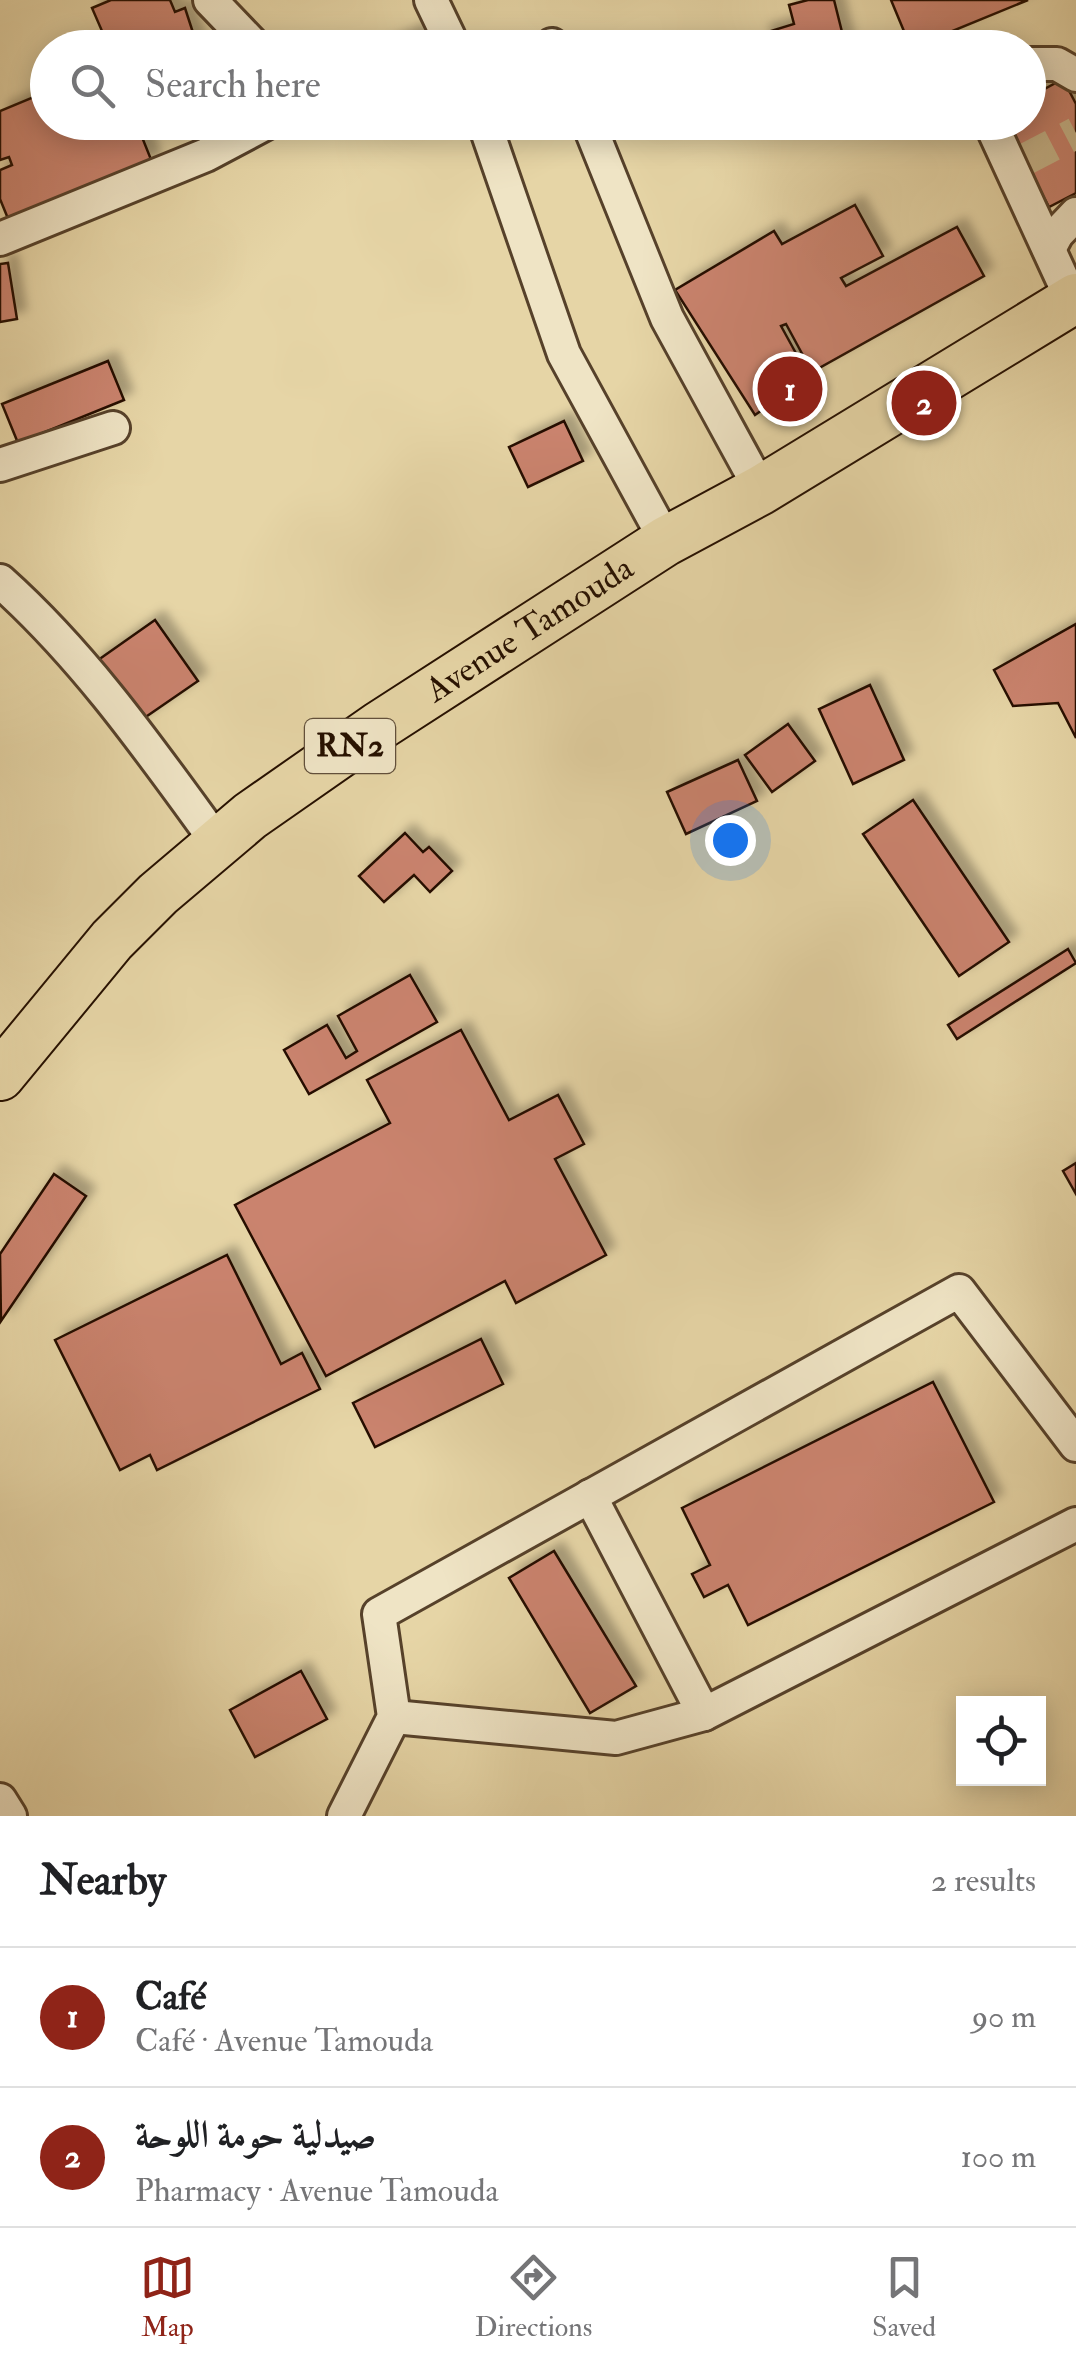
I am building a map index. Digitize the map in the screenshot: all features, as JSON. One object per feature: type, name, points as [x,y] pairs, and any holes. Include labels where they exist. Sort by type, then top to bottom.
[{"type":"highway","name":"Avenue Tamouda","points":[[0,1076],[112,940],[217,842],[378,726],[666,541],[761,490],[1074,300]]},
{"type":"street","points":[[210,0],[239,30]]},
{"type":"street","points":[[432,0],[446,30]]},
{"type":"street","points":[[1046,64],[1056,64],[1076,75]]},
{"type":"street","points":[[0,239],[234,140]]},
{"type":"street","points":[[490,140],[564,354],[666,541]]},
{"type":"street","points":[[595,140],[667,318],[761,490]]},
{"type":"street","points":[[1001,140],[1016,164],[1074,300]]},
{"type":"street","points":[[1049,249],[1056,234],[1076,214]]},
{"type":"street","points":[[0,465],[113,428]]},
{"type":"street","points":[[0,581],[32,610],[112,700],[217,842]]},
{"type":"street","points":[[344,1816],[394,1717],[378,1614],[959,1292],[1076,1445]]},
{"type":"street","points":[[590,1496],[704,1714]]},
{"type":"street","points":[[394,1717],[616,1738],[704,1714],[1076,1524]]},
{"type":"street","points":[[0,1800],[10,1816]]},
{"type":"building","points":[[111,0],[170,0],[175,12],[185,8],[192,30],[102,30],[92,8]]},
{"type":"building","points":[[834,0],[842,30],[774,30],[794,24],[789,5]]},
{"type":"building","points":[[891,0],[1028,0],[955,30],[904,30]]},
{"type":"building","points":[[1063,79],[1076,104],[1076,193],[1049,207],[1013,140],[1046,140],[1046,88]]},
{"type":"building","points":[[30,98],[30,140],[143,140],[152,162],[9,221],[0,199],[0,170],[12,165],[9,157],[0,160],[0,111]]},
{"type":"building","points":[[855,205],[883,256],[841,278],[846,286],[957,227],[984,276],[812,372],[786,324],[781,326],[809,377],[755,415],[675,290],[774,231],[782,244]]},
{"type":"building","points":[[8,263],[17,319],[0,322],[0,264]]},
{"type":"building","points":[[108,361],[124,400],[18,443],[2,404]]},
{"type":"building","points":[[564,421],[583,461],[528,487],[509,447]]},
{"type":"building","points":[[155,620],[198,681],[134,725],[91,665]]},
{"type":"building","points":[[1076,624],[1076,738],[1058,703],[1013,706],[994,670]]},
{"type":"building","points":[[870,685],[904,760],[853,784],[819,709]]},
{"type":"building","points":[[788,724],[815,761],[772,792],[745,755]]},
{"type":"building","points":[[738,760],[757,801],[686,834],[667,792]]},
{"type":"building","points":[[913,800],[1009,942],[959,976],[863,834]]},
{"type":"building","points":[[405,833],[423,852],[429,847],[452,871],[430,892],[414,875],[384,902],[359,876]]},
{"type":"building","points":[[1068,949],[1076,963],[957,1039],[948,1025]]},
{"type":"building","points":[[410,975],[437,1022],[309,1094],[284,1050],[327,1025],[346,1058],[357,1051],[338,1016]]},
{"type":"building","points":[[461,1030],[509,1120],[558,1095],[584,1144],[555,1159],[606,1255],[516,1303],[505,1281],[326,1376],[235,1205],[390,1123],[367,1080]]},
{"type":"building","points":[[1076,1163],[1076,1194],[1063,1171]]},
{"type":"building","points":[[54,1174],[86,1196],[1,1321],[0,1254]]},
{"type":"building","points":[[227,1255],[281,1364],[302,1353],[320,1389],[157,1470],[150,1455],[120,1470],[55,1340]]},
{"type":"building","points":[[481,1339],[503,1384],[375,1447],[353,1403]]},
{"type":"building","points":[[933,1382],[994,1502],[748,1625],[728,1585],[704,1597],[692,1574],[710,1565],[682,1508]]},
{"type":"building","points":[[554,1551],[636,1686],[590,1713],[509,1578]]},
{"type":"building","points":[[301,1671],[327,1719],[255,1757],[230,1710]]},
{"type":"tunnel","points":[[1024,160],[1076,133]]},
{"type":"place","name":"Café","points":[[790,389]]},
{"type":"place","name":"صيدلية حومة اللوحة","points":[[924,403]]}]
